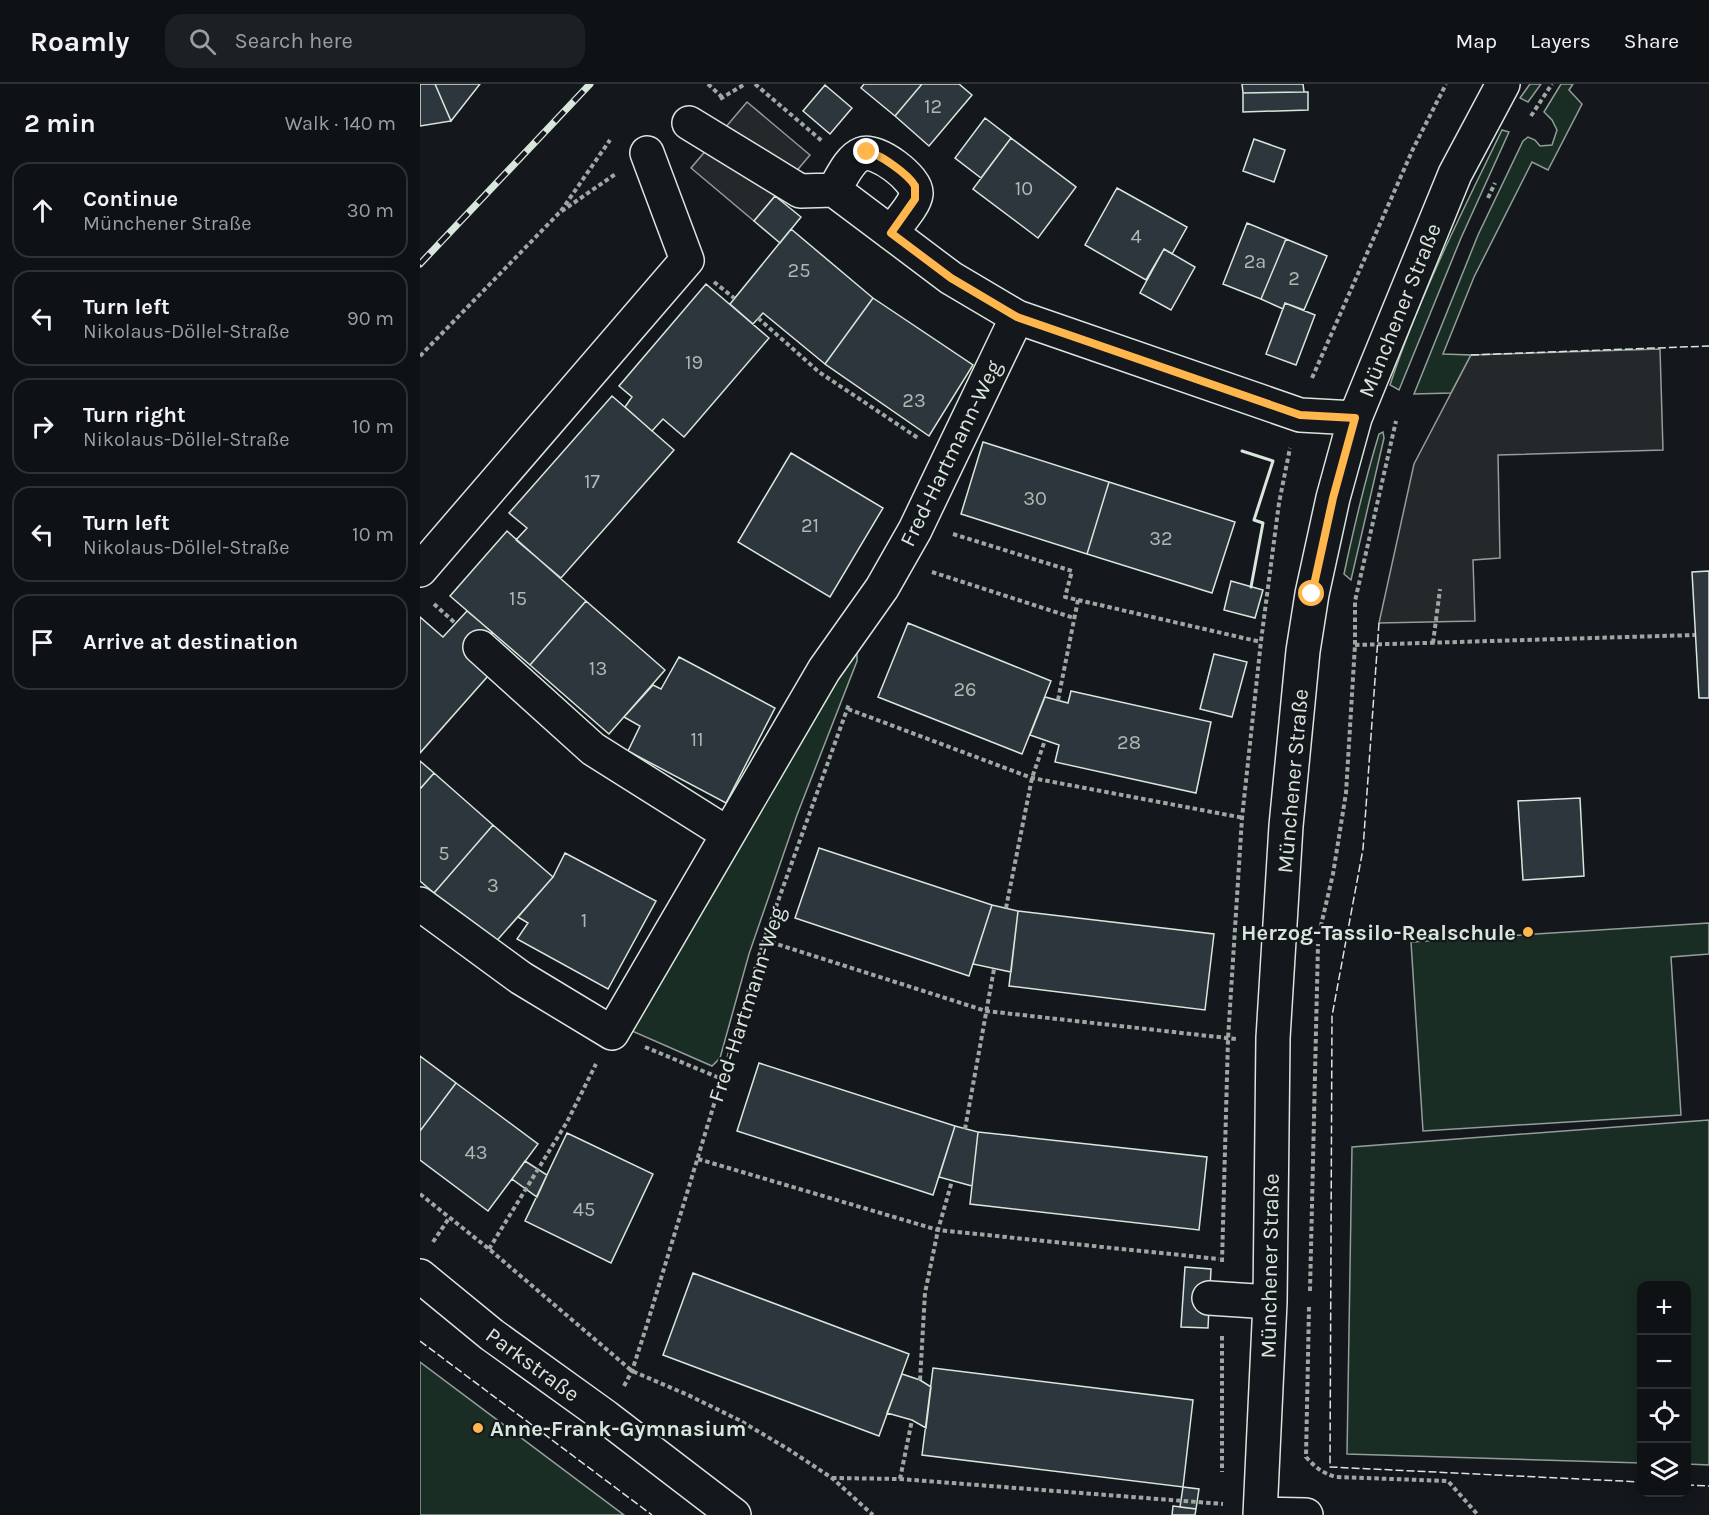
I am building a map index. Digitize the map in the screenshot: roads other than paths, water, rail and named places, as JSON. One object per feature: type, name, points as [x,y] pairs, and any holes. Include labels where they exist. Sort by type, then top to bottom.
[{"type":"street","name":"Münchener Straße","points":[[1260,1514],[1270,1302],[1273,1038],[1286,826],[1303,651],[1312,594],[1330,509],[1355,418],[1455,174],[1503,84]]},
{"type":"street","points":[[689,123],[800,191],[842,178],[859,155],[872,152],[880,156],[913,182],[916,190],[915,199],[891,233]]},
{"type":"street","points":[[420,570],[687,260],[647,153]]},
{"type":"street","points":[[842,178],[891,233],[951,278],[1017,317],[1300,415],[1355,418]]},
{"type":"street","name":"Fred-Hartmann-Weg","points":[[420,904],[521,978],[612,1033],[824,670],[882,588],[918,523],[1017,317]]},
{"type":"street","points":[[480,647],[593,749],[728,834]]},
{"type":"street","name":"Parkstraße","points":[[420,1276],[492,1335],[606,1417],[734,1515]]},
{"type":"street","points":[[1209,1298],[1270,1302]]},
{"type":"street","points":[[1260,1514],[1306,1515]]},
{"type":"railway","points":[[420,264],[590,84]]},
{"type":"place","name":"Herzog-Tassilo-Realschule","points":[[1528,932]]},
{"type":"place","name":"Anne-Frank-Gymnasium","points":[[478,1428]]}]
